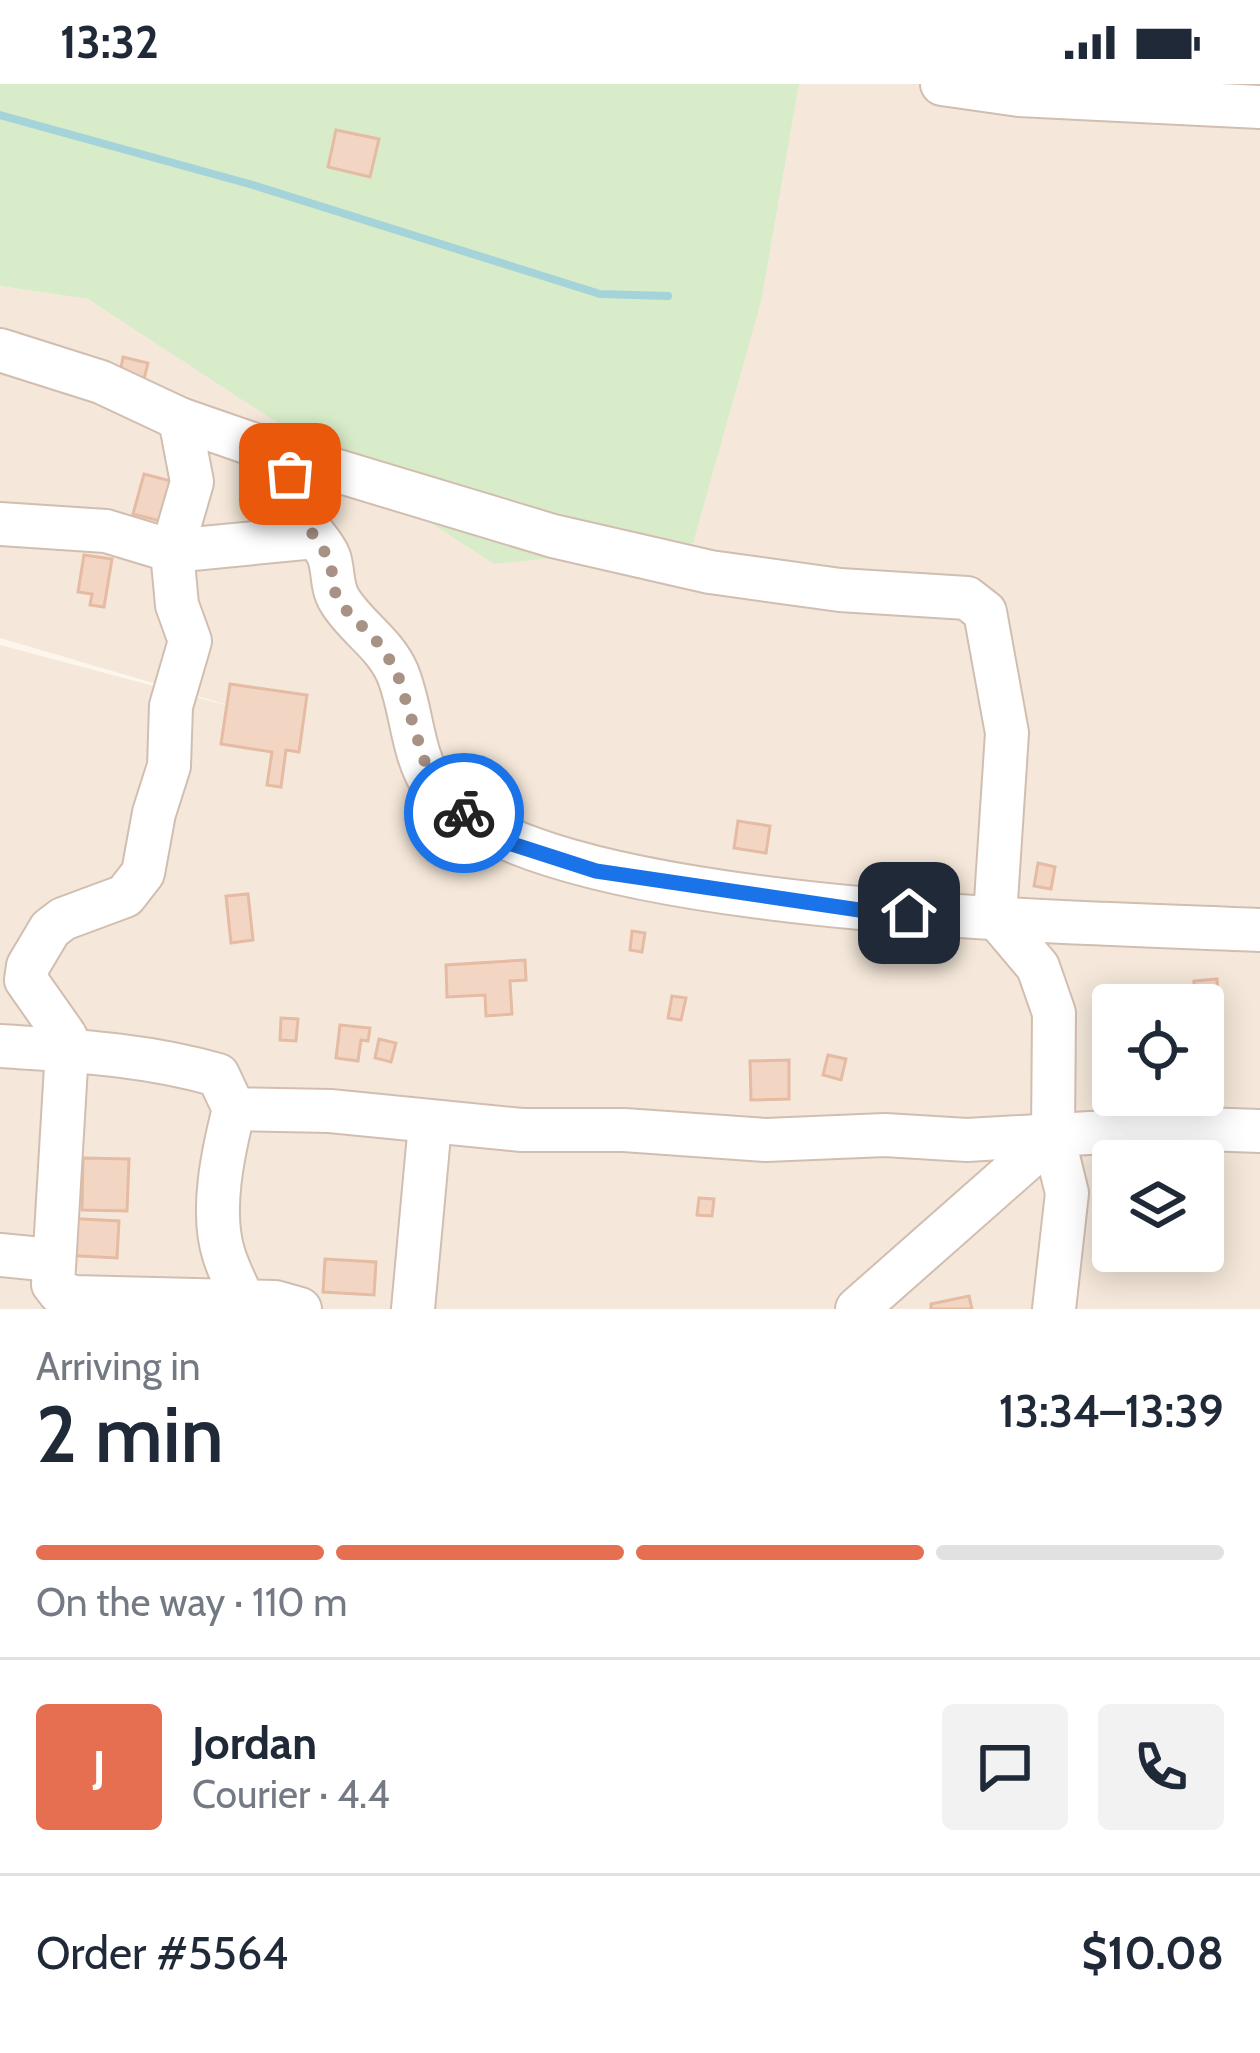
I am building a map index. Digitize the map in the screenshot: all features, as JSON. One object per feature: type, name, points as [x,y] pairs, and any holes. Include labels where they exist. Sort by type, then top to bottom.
[{"type":"street","points":[[942,84],[1019,94],[1258,99]]},
{"type":"street","points":[[0,350],[101,382],[180,419],[278,452],[553,536],[710,572],[840,590],[967,598],[985,612],[1006,733],[994,916],[1038,967],[1054,1013],[1053,1136],[1067,1193],[1054,1309]]},
{"type":"street","points":[[180,419],[192,482],[172,551],[177,605],[190,641],[171,706],[169,766],[143,873],[125,896],[50,929],[28,966],[26,980],[66,1037],[53,1284],[59,1292],[74,1297],[273,1305]]},
{"type":"street","points":[[278,452],[290,474],[298,512],[330,560],[342,606],[396,669],[432,785],[450,803],[512,844],[596,871],[866,911],[1260,930]]},
{"type":"street","points":[[0,524],[106,531],[172,551],[315,537]]},
{"type":"street","points":[[0,1046],[122,1053],[218,1075],[234,1109],[224,1153],[222,1251],[273,1305]]},
{"type":"street","points":[[234,1109],[329,1111],[522,1130],[624,1130],[766,1140],[1053,1136],[1176,1128],[1260,1131]]},
{"type":"street","points":[[413,1309],[430,1124]]},
{"type":"street","points":[[857,1309],[1053,1136]]},
{"type":"street","points":[[0,1255],[52,1260]]},
{"type":"shaded area","points":[[799,84],[1260,84],[1260,1309],[0,1309],[0,645],[255,713],[0,638],[0,286],[88,299],[219,383],[762,298]]},
{"type":"green space","points":[[0,84],[799,84],[762,298],[693,543],[494,564],[88,299],[0,286]]},
{"type":"building","points":[[336,130],[379,139],[370,177],[328,167]]},
{"type":"building","points":[[123,357],[148,363],[143,383],[119,378]]},
{"type":"building","points":[[144,474],[171,481],[160,521],[133,514]]},
{"type":"building","points":[[84,555],[112,559],[104,607],[90,605],[92,594],[78,592]]},
{"type":"building","points":[[230,684],[307,695],[299,752],[286,750],[281,787],[267,785],[272,752],[221,744]]},
{"type":"building","points":[[488,787],[516,791],[513,819],[484,815]]},
{"type":"building","points":[[738,821],[770,826],[766,853],[734,848]]},
{"type":"building","points":[[1038,863],[1055,867],[1051,889],[1034,886]]},
{"type":"building","points":[[248,894],[253,940],[231,943],[226,896]]},
{"type":"building","points":[[632,931],[645,933],[642,952],[630,950]]},
{"type":"building","points":[[525,960],[526,980],[510,981],[512,1014],[486,1016],[485,995],[447,997],[446,965]]},
{"type":"building","points":[[1217,979],[1217,984],[1194,984]]},
{"type":"building","points":[[672,996],[686,998],[681,1020],[668,1018]]},
{"type":"building","points":[[281,1018],[298,1019],[296,1041],[280,1040]]},
{"type":"building","points":[[340,1025],[370,1028],[368,1041],[361,1040],[358,1061],[336,1058]]},
{"type":"building","points":[[379,1039],[396,1043],[391,1062],[375,1058]]},
{"type":"building","points":[[828,1055],[846,1059],[841,1080],[823,1075]]},
{"type":"building","points":[[789,1060],[789,1099],[751,1100],[750,1061]]},
{"type":"building","points":[[83,1158],[129,1159],[127,1211],[82,1210]]},
{"type":"building","points":[[699,1198],[714,1199],[712,1216],[697,1215]]},
{"type":"building","points":[[64,1218],[119,1221],[117,1258],[62,1255]]},
{"type":"building","points":[[325,1259],[376,1262],[374,1295],[323,1292]]},
{"type":"building","points":[[969,1296],[972,1309],[931,1309],[931,1304]]},
{"type":"waterway","points":[[0,115],[253,185],[600,294],[668,296]]},
{"type":"way so far","points":[[290,474],[298,512],[325,549],[342,606],[396,669],[432,785],[464,813]]},
{"type":"route","points":[[464,813],[512,844],[596,871],[866,911],[909,913]]}]
